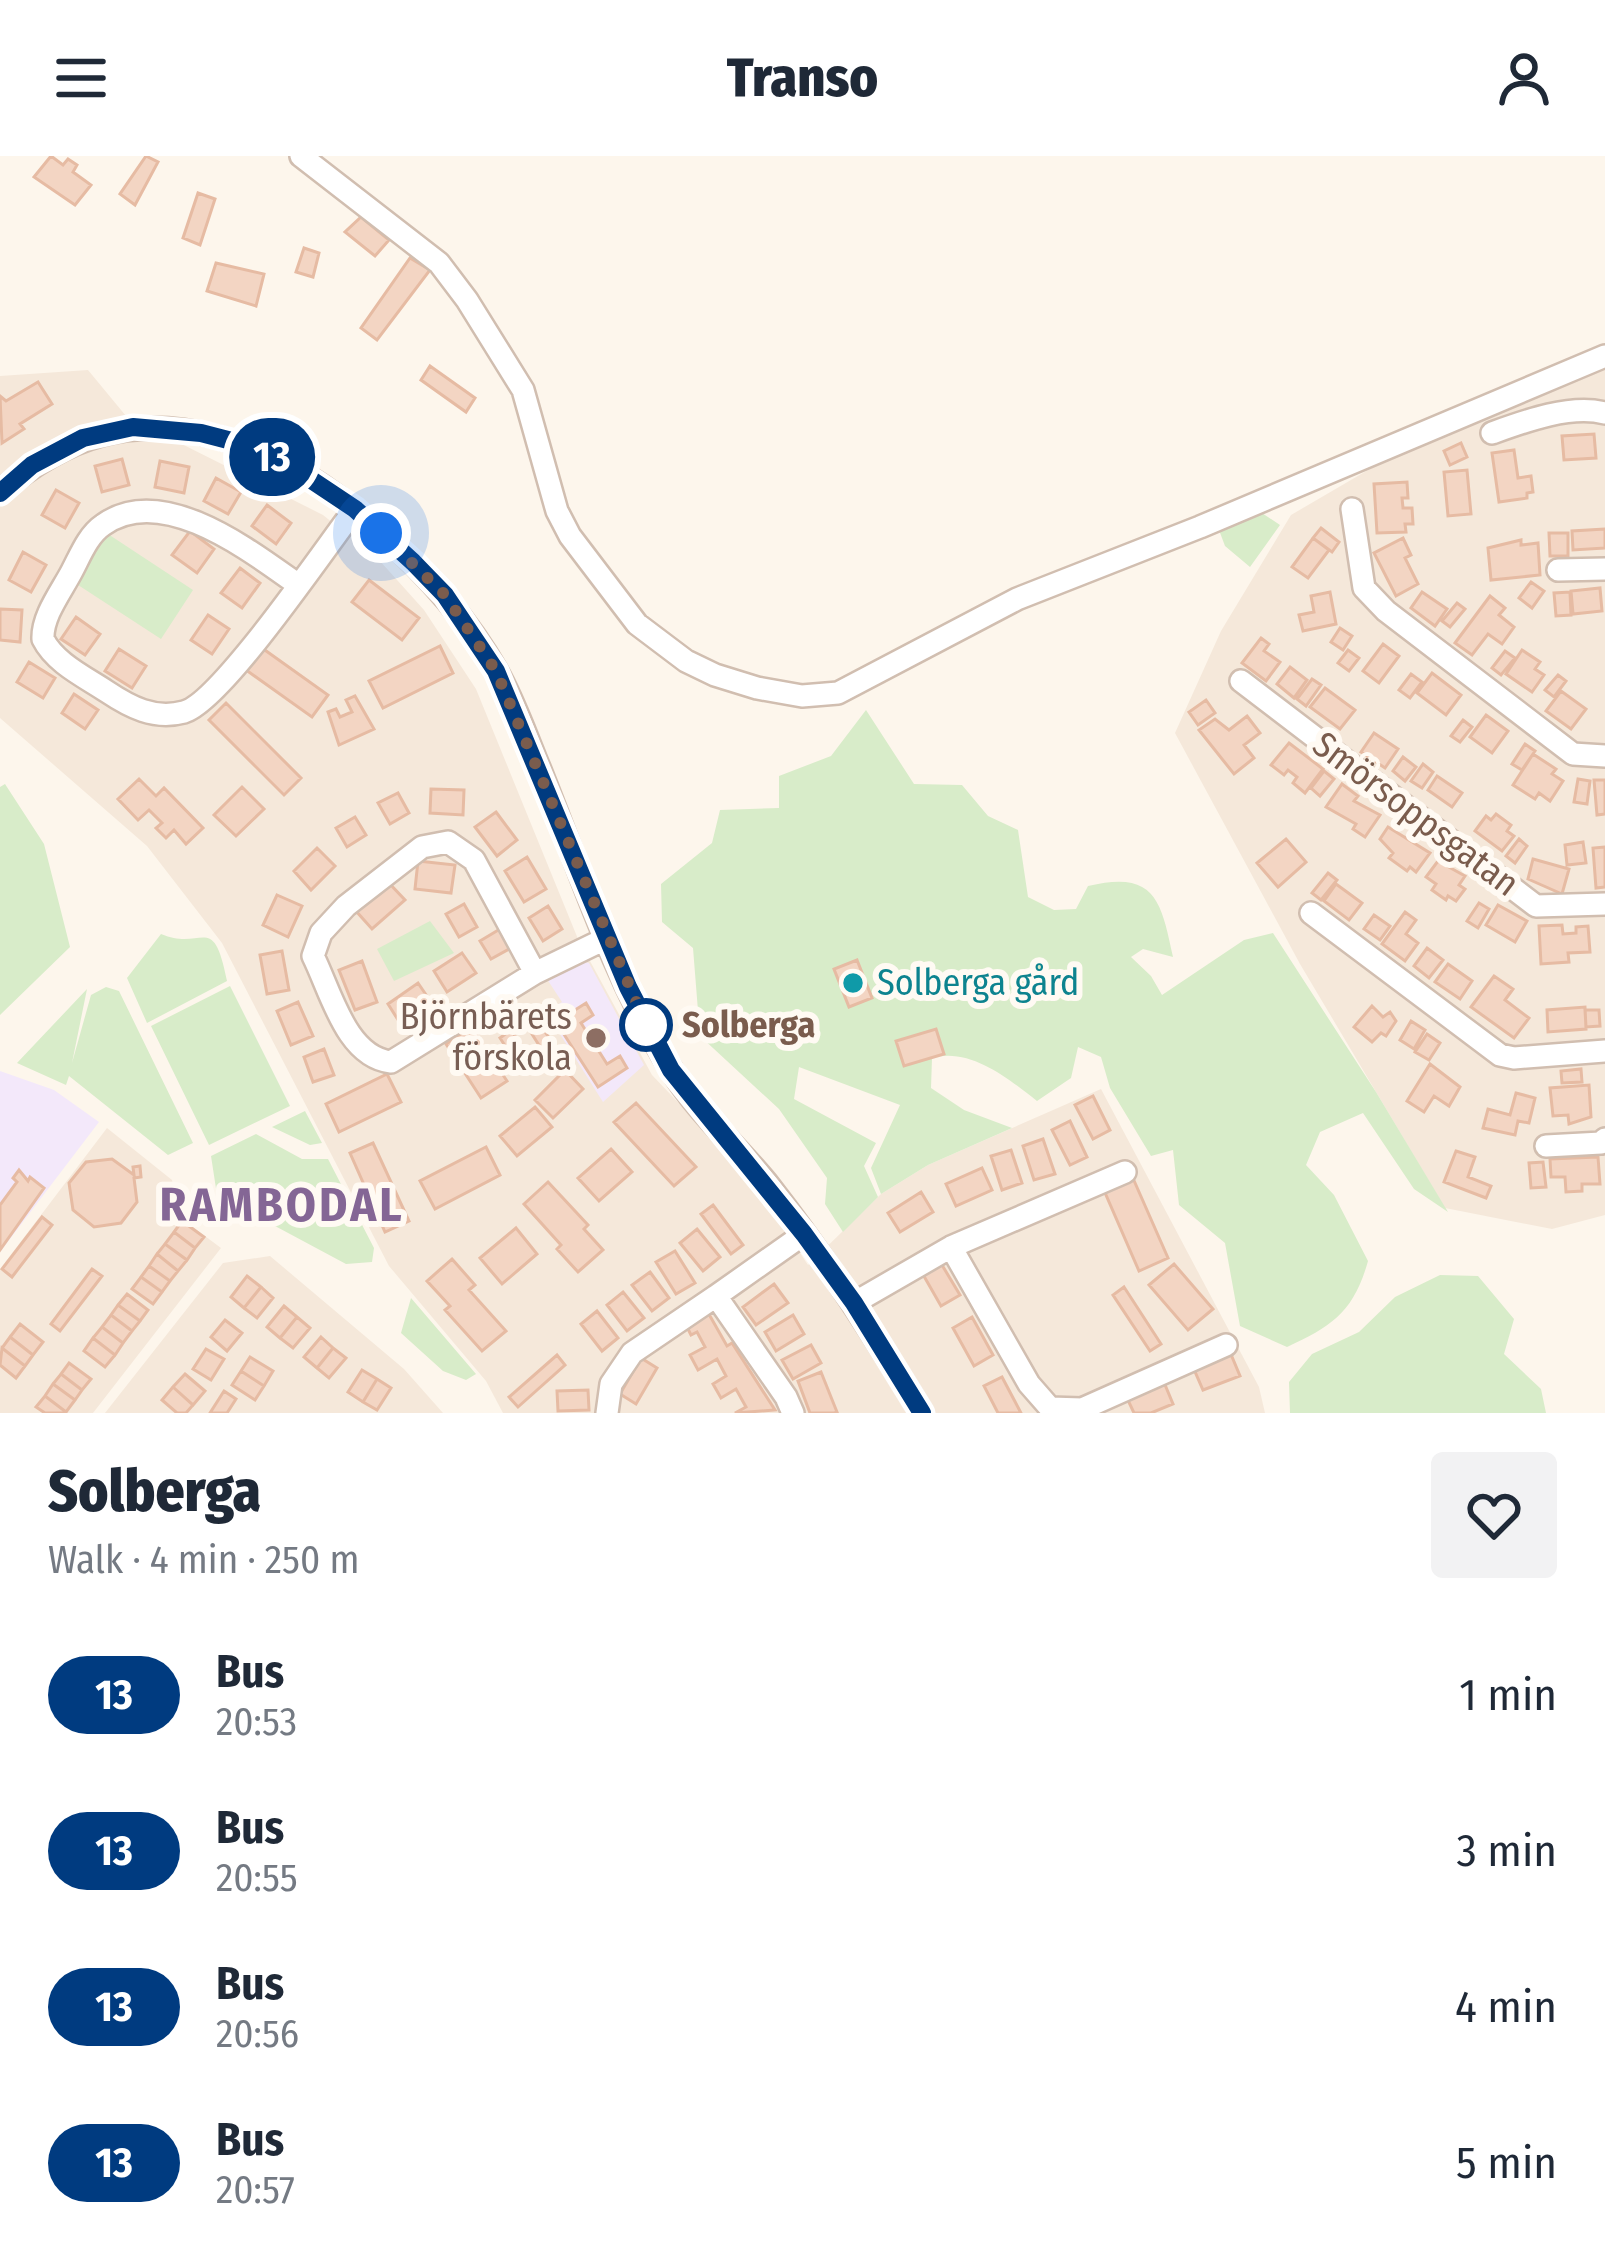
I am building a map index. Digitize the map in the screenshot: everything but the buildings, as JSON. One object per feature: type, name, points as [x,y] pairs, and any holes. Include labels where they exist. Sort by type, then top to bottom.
[{"type":"street","points":[[301,156],[439,263],[467,300],[523,391],[556,511],[637,623],[686,662],[757,688],[802,696],[838,693],[1018,598],[1220,519],[1605,356]]},
{"type":"street","points":[[1492,433],[1590,409],[1605,412]]},
{"type":"street","points":[[0,492],[32,465],[83,438],[133,427],[201,433],[251,446],[304,475],[355,509],[445,595],[496,671],[608,938],[671,1070],[804,1234],[854,1303],[922,1413]]},
{"type":"street","points":[[297,584],[210,527],[173,515],[122,516],[97,529],[84,548],[47,618],[43,639],[61,661],[125,704],[160,715],[197,707],[226,680],[355,509]]},
{"type":"street","points":[[1352,509],[1364,588],[1386,611],[1573,754],[1605,756]]},
{"type":"street","points":[[1558,570],[1605,569]]},
{"type":"street","name":"Smörsoppsgatan","points":[[1241,681],[1536,905],[1605,904]]},
{"type":"street","points":[[535,973],[474,860],[448,842],[422,847],[346,906],[321,933],[313,956],[358,1048],[391,1062],[535,973],[608,938]]},
{"type":"street","points":[[1311,913],[1500,1055],[1605,1052]]},
{"type":"street","points":[[1546,1146],[1605,1139]]},
{"type":"street","points":[[854,1303],[951,1246],[1125,1172]]},
{"type":"street","points":[[608,1413],[611,1384],[632,1353],[804,1234]]},
{"type":"street","points":[[951,1246],[1028,1384],[1050,1408],[1082,1409],[1226,1346]]},
{"type":"street","points":[[716,1296],[793,1413]]},
{"type":"shaded area","points":[[1605,359],[1605,1215],[1552,1229],[1445,1208],[1300,964],[1175,733],[1221,631],[1291,515],[1423,438]]},
{"type":"shaded area","points":[[88,370],[126,416],[323,515],[380,561],[424,610],[476,689],[578,939],[652,1075],[752,1180],[808,1265],[881,1194],[928,1165],[1101,1089],[1259,1387],[1265,1413],[503,1413],[486,1381],[389,1266],[222,943],[147,846],[0,718],[0,376]]},
{"type":"shaded area","name":"Björnbärets förskola","points":[[580,961],[589,963],[644,1065],[603,1102],[546,1012],[562,1002],[547,979]]},
{"type":"shaded area","points":[[0,1071],[54,1090],[99,1122],[0,1252]]},
{"type":"shaded area","points":[[107,1128],[172,1180],[175,1193],[166,1207],[221,1248],[93,1413],[0,1413],[0,1269]]},
{"type":"shaded area","points":[[270,1256],[404,1369],[443,1413],[105,1413],[223,1263]]},
{"type":"green space","points":[[1256,509],[1280,525],[1250,567],[1225,546],[1219,530]]},
{"type":"green space","points":[[108,534],[193,590],[161,639],[75,583]]},
{"type":"green space","points":[[866,710],[914,784],[962,785],[988,816],[1018,830],[1028,897],[1054,910],[1076,909],[1088,886],[1110,882],[1128,882],[1151,894],[1164,920],[1173,957],[1143,949],[1131,957],[1162,995],[1244,940],[1273,933],[1448,1212],[1414,1189],[1363,1113],[1320,1132],[1306,1165],[1334,1195],[1368,1261],[1356,1293],[1329,1324],[1287,1347],[1240,1326],[1225,1243],[1179,1205],[1173,1150],[1151,1156],[1110,1088],[1101,1057],[1078,1047],[1071,1078],[1037,1101],[975,1061],[932,1058],[931,1088],[964,1110],[1012,1128],[928,1165],[881,1194],[871,1168],[900,1105],[799,1067],[794,1099],[876,1143],[864,1166],[878,1197],[843,1232],[825,1204],[827,1178],[779,1109],[700,1036],[693,948],[662,922],[661,884],[712,843],[720,810],[779,808],[779,776],[831,756]]},
{"type":"green space","points":[[5,784],[44,844],[70,947],[0,1015],[0,787]]},
{"type":"green space","points":[[430,921],[454,953],[394,981],[377,949]]},
{"type":"green space","points":[[161,934],[211,940],[227,981],[147,1023],[127,978]]},
{"type":"green space","points":[[230,986],[290,1106],[209,1145],[151,1026]]},
{"type":"green space","points":[[106,987],[119,991],[193,1143],[168,1155],[69,1076],[66,1085],[17,1063],[87,989],[72,1063],[91,995]]},
{"type":"green space","points":[[305,1111],[322,1143],[310,1145],[272,1127]]},
{"type":"green space","points":[[256,1134],[302,1159],[328,1159],[374,1248],[372,1262],[346,1264],[217,1195],[211,1156]]},
{"type":"green space","points":[[1440,1275],[1478,1276],[1514,1319],[1504,1354],[1541,1389],[1546,1413],[1290,1413],[1289,1382],[1312,1354],[1359,1332],[1395,1297]]},
{"type":"green space","points":[[411,1298],[476,1374],[466,1380],[443,1371],[401,1333]]},
{"type":"bus line","name":"13","points":[[0,493],[32,465],[83,438],[133,427],[201,433],[251,446],[304,475],[355,509],[413,562],[445,595],[496,671],[628,987],[671,1070],[804,1234],[854,1303],[922,1413]]},
{"type":"place","name":"Solberga gård","points":[[853,983]]},
{"type":"place","name":"Solberga","points":[[646,1025]]},
{"type":"place","name":"Björnbärets förskola","points":[[596,1038]]},
{"type":"district","name":"RAMBODAL","points":[[282,1205]]},
{"type":"route","points":[[381,533],[445,595],[496,671],[646,1025]]}]
